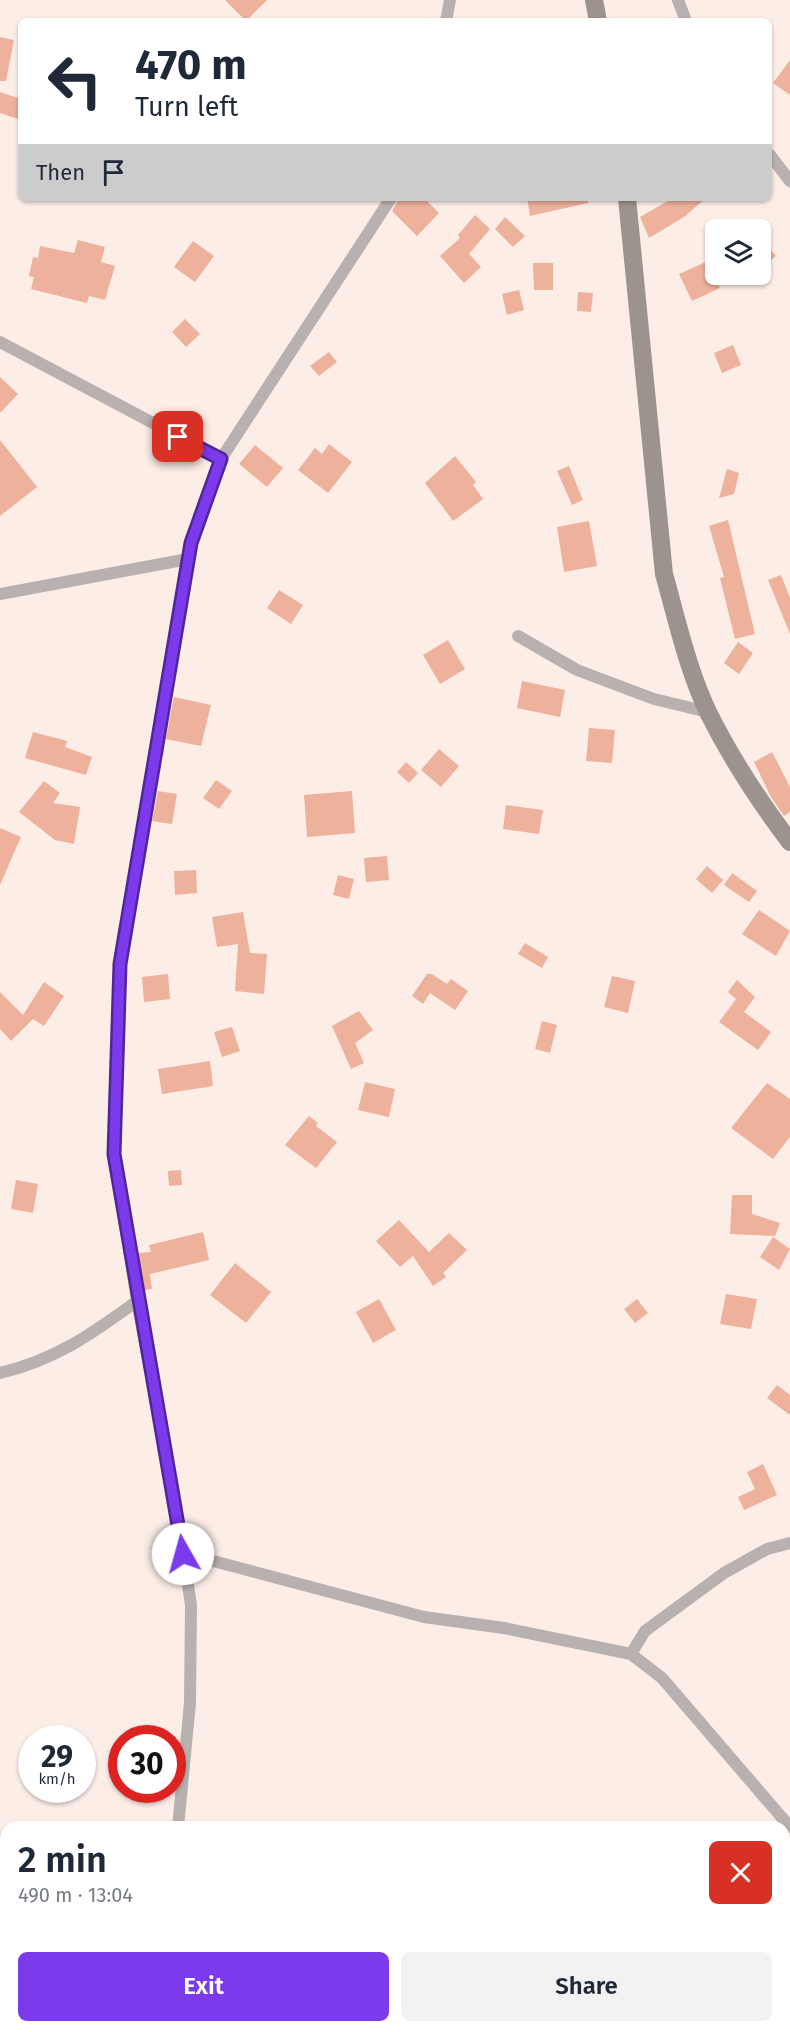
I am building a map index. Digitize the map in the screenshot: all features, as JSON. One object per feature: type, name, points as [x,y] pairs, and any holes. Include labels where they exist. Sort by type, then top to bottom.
[{"type":"street","points":[[447,18],[450,0]]},
{"type":"street","points":[[594,0],[597,18]]},
{"type":"street","points":[[678,0],[685,18]]},
{"type":"street","points":[[772,158],[790,181]]},
{"type":"street","points":[[179,1821],[190,1703],[190,1605],[114,1154],[120,964],[191,543],[221,459],[389,201]]},
{"type":"street","points":[[627,201],[664,574],[678,628],[708,712],[752,792],[790,842]]},
{"type":"street","points":[[0,342],[221,459]]},
{"type":"street","points":[[0,594],[188,559]]},
{"type":"street","points":[[518,636],[578,670],[654,699],[708,712]]},
{"type":"street","points":[[0,1373],[44,1360],[90,1335],[137,1300]]},
{"type":"street","points":[[631,1654],[645,1631],[724,1573],[767,1549],[790,1543]]},
{"type":"street","points":[[183,1554],[424,1617],[504,1628],[631,1654],[662,1678],[785,1821]]},
{"type":"building","points":[[225,0],[267,0],[249,18],[243,18]]},
{"type":"building","points":[[0,37],[14,40],[6,81],[0,81]]},
{"type":"building","points":[[790,60],[790,95],[773,83]]},
{"type":"building","points":[[0,92],[18,98],[18,119],[0,113]]},
{"type":"building","points":[[397,201],[427,201],[439,213],[417,236],[392,211]]},
{"type":"building","points":[[528,201],[588,201],[588,203],[530,216]]},
{"type":"building","points":[[668,201],[703,201],[684,217],[649,238],[640,217]]},
{"type":"building","points":[[475,215],[490,229],[469,254],[481,267],[464,283],[440,256],[460,238],[458,235]]},
{"type":"building","points":[[505,217],[525,236],[513,247],[495,229]]},
{"type":"building","points":[[78,240],[105,247],[101,262],[115,266],[105,300],[89,296],[87,303],[31,289],[34,277],[29,276],[33,257],[38,258],[40,246],[74,253]]},
{"type":"building","points":[[193,241],[214,256],[195,282],[174,267]]},
{"type":"building","points":[[771,250],[776,256],[771,260]]},
{"type":"building","points":[[705,262],[705,285],[719,285],[720,288],[692,301],[679,274]]},
{"type":"building","points":[[533,263],[553,263],[553,290],[534,290]]},
{"type":"building","points":[[519,290],[524,310],[507,315],[502,294]]},
{"type":"building","points":[[578,292],[593,293],[591,312],[577,311]]},
{"type":"building","points":[[185,319],[200,334],[186,347],[172,332]]},
{"type":"building","points":[[733,345],[741,365],[722,373],[714,353]]},
{"type":"building","points":[[329,352],[337,362],[319,376],[310,366]]},
{"type":"building","points":[[0,377],[18,394],[0,413]]},
{"type":"building","points":[[0,440],[37,487],[0,516]]},
{"type":"building","points":[[329,444],[352,462],[328,493],[298,470],[315,448],[322,454]]},
{"type":"building","points":[[255,445],[283,468],[267,487],[239,464]]},
{"type":"building","points":[[455,456],[476,482],[473,485],[483,499],[453,521],[425,483]]},
{"type":"building","points":[[569,466],[583,500],[572,505],[557,471]]},
{"type":"building","points":[[727,469],[739,473],[734,494],[719,498]]},
{"type":"building","points":[[728,520],[755,634],[735,639],[720,578],[724,577],[709,526]]},
{"type":"building","points":[[589,521],[597,566],[564,572],[557,527]]},
{"type":"building","points":[[781,575],[790,598],[790,634],[768,580]]},
{"type":"building","points":[[279,590],[303,605],[291,624],[267,608]]},
{"type":"building","points":[[448,640],[465,669],[440,684],[423,655]]},
{"type":"building","points":[[738,642],[753,653],[739,674],[724,663]]},
{"type":"building","points":[[522,681],[565,690],[560,717],[517,708]]},
{"type":"building","points":[[174,697],[211,705],[201,746],[166,739]]},
{"type":"building","points":[[589,728],[615,730],[612,763],[586,761]]},
{"type":"building","points":[[33,732],[67,741],[65,747],[92,757],[86,775],[25,758]]},
{"type":"building","points":[[439,749],[459,766],[441,787],[421,770]]},
{"type":"building","points":[[772,752],[790,787],[790,812],[784,816],[771,797],[754,762]]},
{"type":"building","points":[[406,762],[418,773],[409,783],[397,772]]},
{"type":"building","points":[[216,780],[232,791],[219,809],[203,798]]},
{"type":"building","points":[[44,781],[60,793],[53,803],[80,807],[74,844],[55,840],[19,812]]},
{"type":"building","points":[[158,791],[177,794],[172,824],[152,821]]},
{"type":"building","points":[[352,791],[355,833],[307,837],[304,795]]},
{"type":"building","points":[[506,805],[543,810],[539,834],[503,829]]},
{"type":"building","points":[[0,828],[21,837],[0,885]]},
{"type":"building","points":[[387,856],[389,880],[366,882],[364,858]]},
{"type":"building","points":[[707,866],[723,880],[712,893],[696,879]]},
{"type":"building","points":[[196,870],[197,893],[175,895],[174,871]]},
{"type":"building","points":[[732,873],[757,891],[749,902],[724,885]]},
{"type":"building","points":[[338,875],[354,879],[349,899],[333,895]]},
{"type":"building","points":[[759,910],[790,931],[776,956],[742,934]]},
{"type":"building","points":[[243,912],[250,953],[267,954],[264,994],[235,991],[238,944],[217,947],[212,917]]},
{"type":"building","points":[[525,943],[548,957],[542,968],[518,954]]},
{"type":"building","points":[[168,974],[170,999],[144,1002],[142,977]]},
{"type":"building","points":[[427,974],[432,974],[447,984],[451,979],[468,991],[455,1010],[430,993],[423,1004],[412,996]]},
{"type":"building","points":[[612,976],[635,981],[628,1013],[604,1007]]},
{"type":"building","points":[[737,980],[755,997],[744,1012],[771,1032],[758,1050],[719,1022],[736,999],[728,992]]},
{"type":"building","points":[[44,982],[64,996],[44,1026],[33,1019],[11,1041],[0,1029],[0,992],[23,1015]]},
{"type":"building","points":[[359,1011],[373,1030],[355,1043],[364,1063],[351,1069],[332,1026]]},
{"type":"building","points":[[542,1021],[557,1025],[550,1053],[535,1049]]},
{"type":"building","points":[[232,1027],[240,1051],[222,1057],[214,1032]]},
{"type":"building","points":[[210,1061],[213,1086],[162,1094],[158,1069]]},
{"type":"building","points":[[365,1082],[395,1089],[389,1117],[358,1110]]},
{"type":"building","points":[[767,1083],[790,1099],[790,1137],[773,1159],[731,1128]]},
{"type":"building","points":[[309,1116],[318,1123],[316,1126],[337,1142],[316,1168],[285,1145]]},
{"type":"building","points":[[181,1170],[182,1185],[169,1186],[168,1171]]},
{"type":"building","points":[[16,1180],[38,1184],[33,1213],[11,1209]]},
{"type":"building","points":[[732,1195],[752,1195],[752,1214],[780,1223],[775,1236],[730,1234]]},
{"type":"building","points":[[399,1220],[429,1252],[449,1233],[467,1250],[443,1273],[446,1277],[433,1286],[413,1256],[400,1267],[376,1241]]},
{"type":"building","points":[[203,1232],[209,1260],[150,1274],[152,1289],[144,1290],[138,1253],[151,1252],[149,1245]]},
{"type":"building","points":[[773,1237],[790,1249],[779,1270],[760,1257]]},
{"type":"building","points":[[235,1263],[271,1292],[246,1323],[210,1295]]},
{"type":"building","points":[[726,1294],[757,1299],[751,1329],[720,1324]]},
{"type":"building","points":[[379,1299],[396,1330],[373,1343],[356,1312]]},
{"type":"building","points":[[637,1299],[648,1313],[635,1323],[624,1309]]},
{"type":"building","points":[[777,1385],[790,1395],[790,1415],[767,1398]]},
{"type":"building","points":[[763,1464],[777,1495],[744,1510],[738,1497],[755,1489],[747,1472]]},
{"type":"route","points":[[178,437],[221,459],[191,543],[155,745],[120,964],[114,1154],[137,1300],[183,1554]]}]
